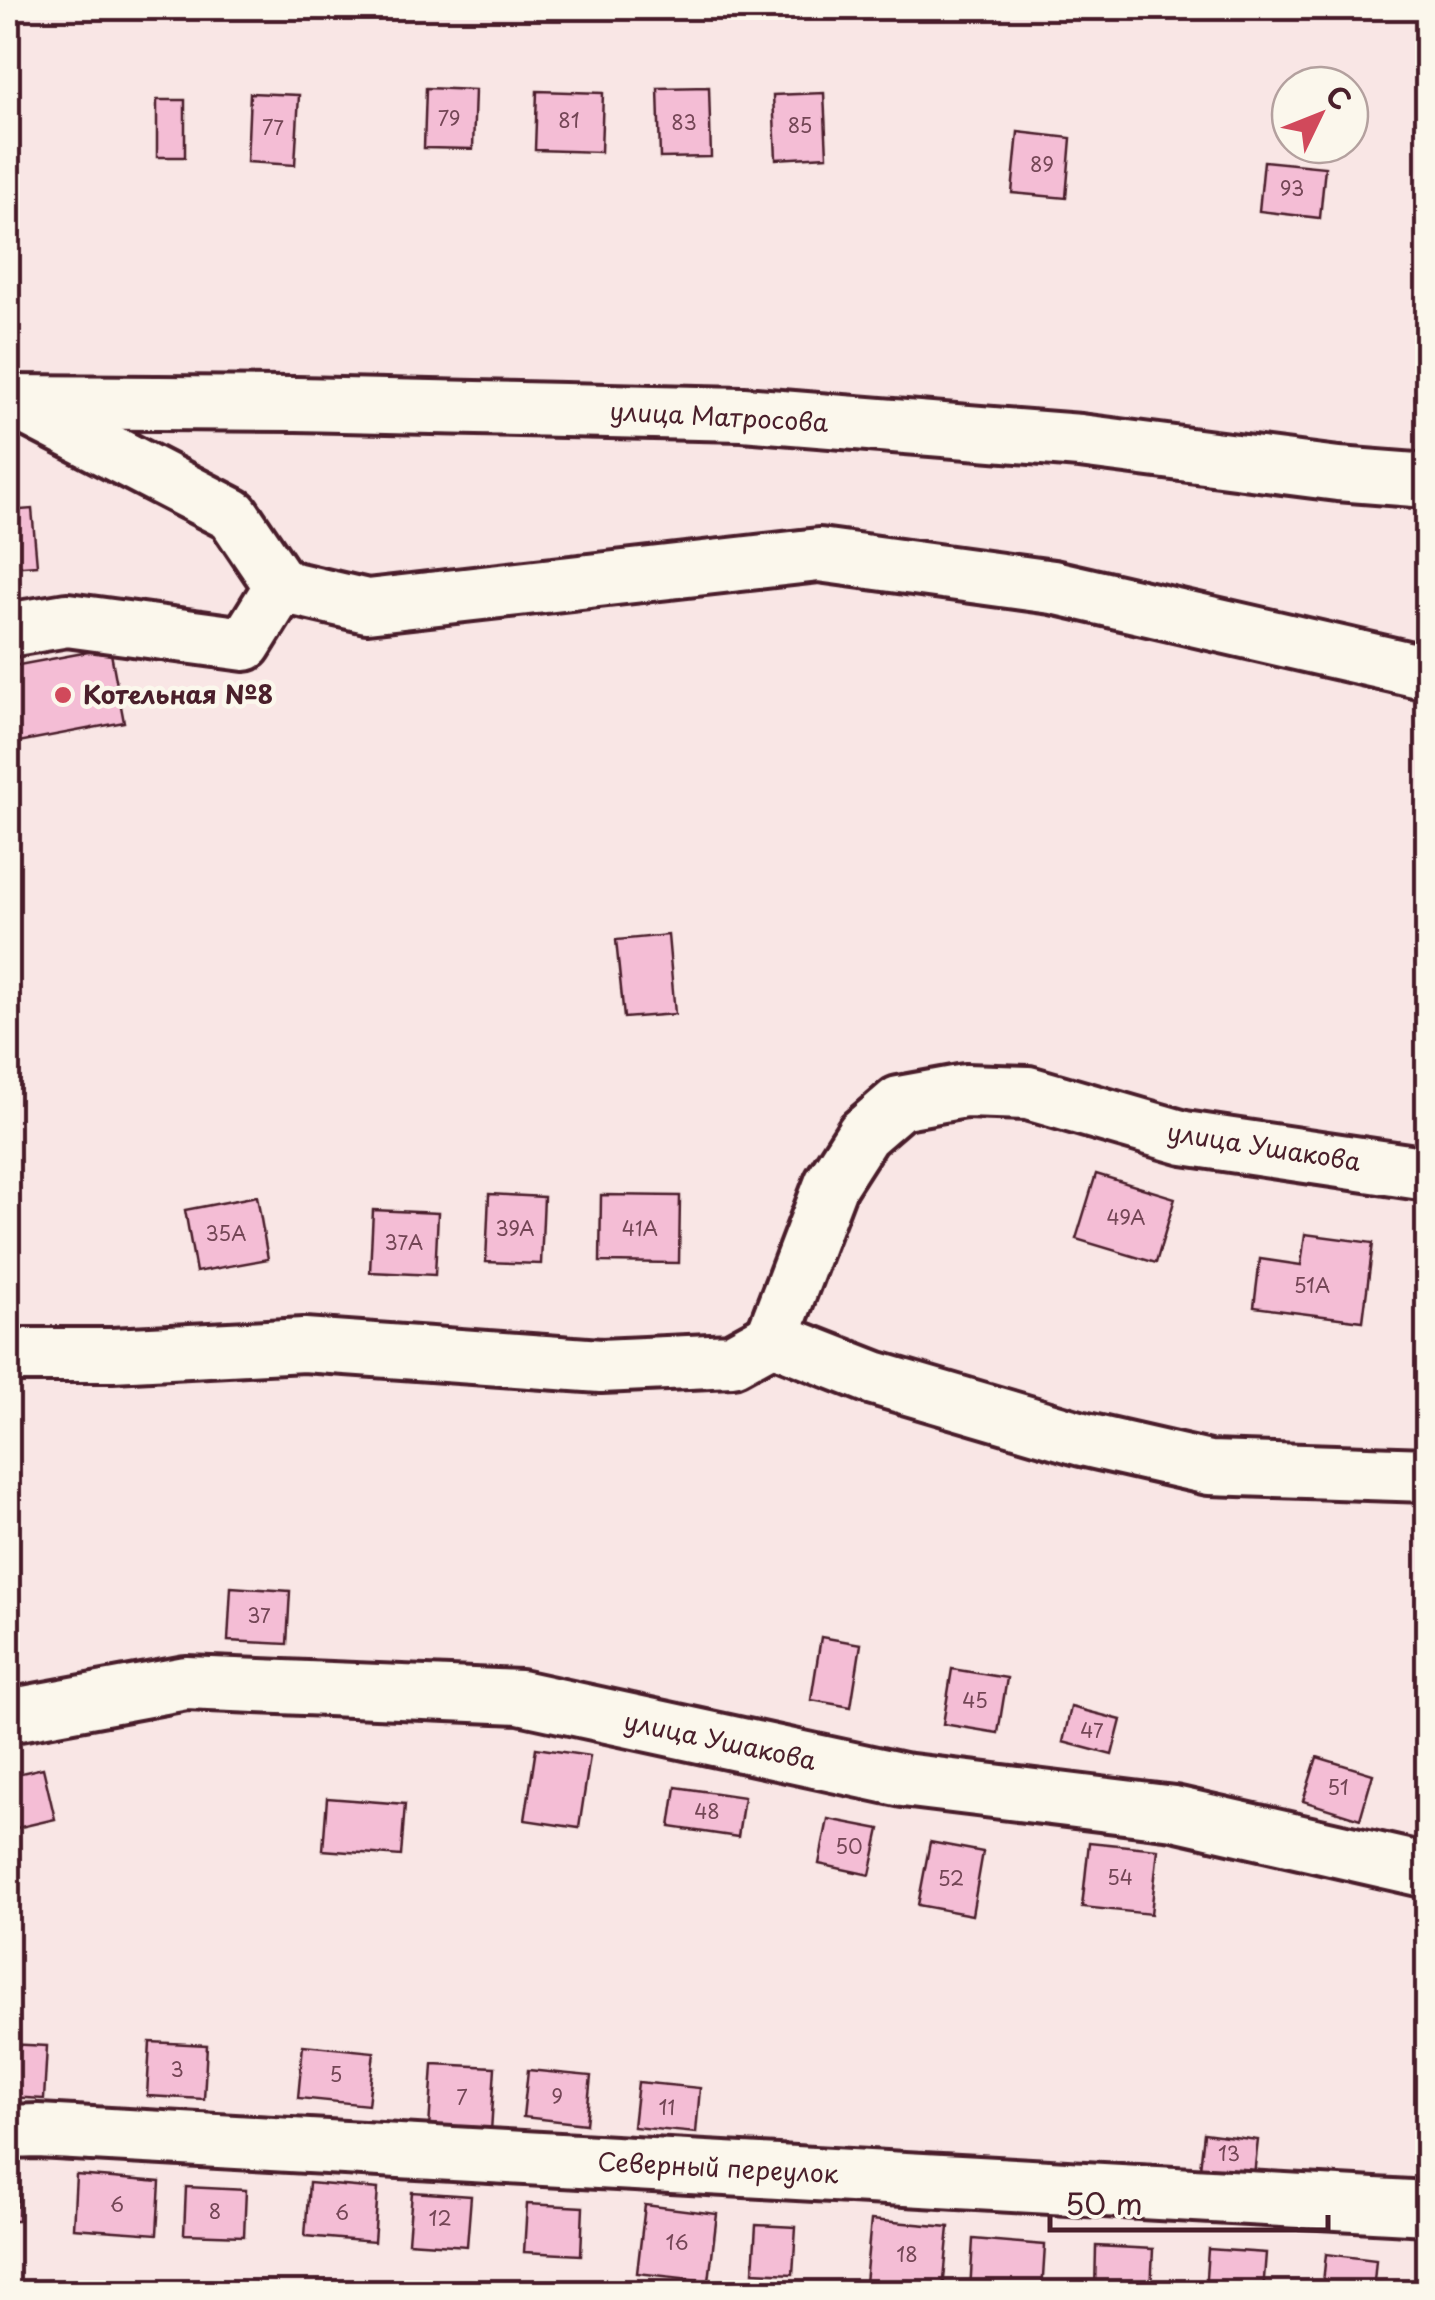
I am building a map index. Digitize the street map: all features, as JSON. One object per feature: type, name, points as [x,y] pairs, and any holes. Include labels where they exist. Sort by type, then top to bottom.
[{"type":"street","name":"улица Матросова","points":[[12,402],[742,414],[1080,441],[1338,474],[1428,481]]},
{"type":"street","points":[[12,402],[234,515],[281,586],[368,606],[819,555],[1054,587],[1428,674]]},
{"type":"street","points":[[8,630],[67,620],[244,644],[281,586]]},
{"type":"street","name":"улица Ушакова","points":[[772,1338],[830,1184],[863,1134],[899,1103],[965,1090],[1028,1093],[1184,1138],[1428,1174]]},
{"type":"street","points":[[18,1355],[112,1355],[304,1345],[602,1366],[732,1360],[772,1338],[874,1378],[1082,1439],[1209,1468],[1428,1475]]},
{"type":"street","name":"улица Ушакова","points":[[8,1716],[186,1683],[520,1697],[903,1780],[1174,1814],[1428,1871]]},
{"type":"street","name":"Северный переулок","points":[[8,2132],[1428,2208]]},
{"type":"building","points":[[709,87],[711,157],[660,158],[658,88]]},
{"type":"building","points":[[426,88],[475,90],[473,149],[424,148]]},
{"type":"building","points":[[537,91],[603,93],[601,152],[535,150]]},
{"type":"building","points":[[250,93],[299,95],[295,165],[247,162]]},
{"type":"building","points":[[824,93],[827,156],[776,159],[773,95]]},
{"type":"building","points":[[157,100],[185,100],[185,157],[157,157]]},
{"type":"building","points":[[1018,132],[1071,138],[1066,198],[1012,193]]},
{"type":"building","points":[[1264,161],[1270,165],[1325,167],[1320,218],[1259,211]]},
{"type":"building","points":[[32,509],[37,565],[8,567],[8,511]]},
{"type":"building","name":"Котельная №8","points":[[110,648],[124,722],[8,744],[8,667]]},
{"type":"building","points":[[668,935],[675,1014],[624,1018],[616,940]]},
{"type":"building","points":[[1096,1174],[1175,1198],[1156,1263],[1076,1239]]},
{"type":"building","points":[[489,1194],[544,1197],[541,1264],[486,1262]]},
{"type":"building","points":[[601,1195],[680,1196],[679,1263],[600,1262]]},
{"type":"building","points":[[257,1196],[268,1259],[196,1272],[185,1210]]},
{"type":"building","points":[[373,1210],[438,1213],[435,1275],[370,1272]]},
{"type":"building","points":[[1305,1234],[1373,1243],[1363,1321],[1254,1307],[1260,1259],[1301,1265]]},
{"type":"building","points":[[231,1587],[290,1591],[287,1644],[228,1641]]},
{"type":"building","points":[[821,1637],[861,1644],[851,1707],[811,1700]]},
{"type":"building","points":[[952,1669],[1007,1678],[998,1733],[943,1724]]},
{"type":"building","points":[[1071,1707],[1121,1720],[1112,1755],[1063,1742]]},
{"type":"building","points":[[536,1748],[590,1756],[579,1828],[525,1820]]},
{"type":"building","points":[[1317,1757],[1373,1774],[1360,1819],[1303,1801]]},
{"type":"building","points":[[43,1768],[55,1819],[8,1830],[8,1776]]},
{"type":"building","points":[[676,1787],[744,1797],[738,1837],[670,1827]]},
{"type":"building","points":[[327,1798],[405,1804],[401,1856],[323,1850]]},
{"type":"building","points":[[828,1819],[880,1829],[870,1875],[819,1864]]},
{"type":"building","points":[[930,1842],[983,1852],[972,1915],[918,1905]]},
{"type":"building","points":[[1089,1842],[1158,1849],[1151,1914],[1082,1907]]},
{"type":"building","points":[[150,2042],[207,2045],[204,2099],[147,2096]]},
{"type":"building","points":[[8,2044],[47,2046],[44,2099],[8,2097]]},
{"type":"building","points":[[303,2045],[374,2052],[368,2105],[298,2098]]},
{"type":"building","points":[[433,2064],[495,2067],[491,2132],[429,2129]]},
{"type":"building","points":[[528,2070],[591,2076],[586,2124],[523,2117]]},
{"type":"building","points":[[638,2082],[700,2088],[696,2133],[633,2127]]},
{"type":"building","points":[[1204,2133],[1258,2140],[1254,2175],[1200,2169]]},
{"type":"building","points":[[8,2174],[19,2175],[18,2221],[8,2221]]},
{"type":"building","points":[[76,2175],[160,2182],[157,2234],[73,2228]]},
{"type":"building","points":[[309,2183],[378,2189],[374,2242],[305,2236]]},
{"type":"building","points":[[186,2187],[246,2190],[244,2236],[184,2234]]},
{"type":"building","points":[[412,2192],[471,2196],[467,2246],[408,2242]]},
{"type":"building","points":[[527,2204],[583,2207],[581,2255],[524,2252]]},
{"type":"building","points":[[645,2205],[717,2214],[709,2281],[637,2273]]},
{"type":"building","points":[[871,2220],[949,2227],[943,2290],[865,2283]]},
{"type":"building","points":[[756,2225],[796,2227],[793,2274],[753,2272]]},
{"type":"building","points":[[973,2239],[1045,2245],[1042,2292],[970,2292]]},
{"type":"building","points":[[1096,2246],[1153,2249],[1151,2292],[1095,2292]]},
{"type":"building","points":[[1208,2249],[1266,2253],[1263,2292],[1205,2292]]},
{"type":"building","points":[[1326,2254],[1376,2260],[1373,2292],[1322,2292]]},
{"type":"place","name":"Котельная №8","points":[[63,695]]}]
